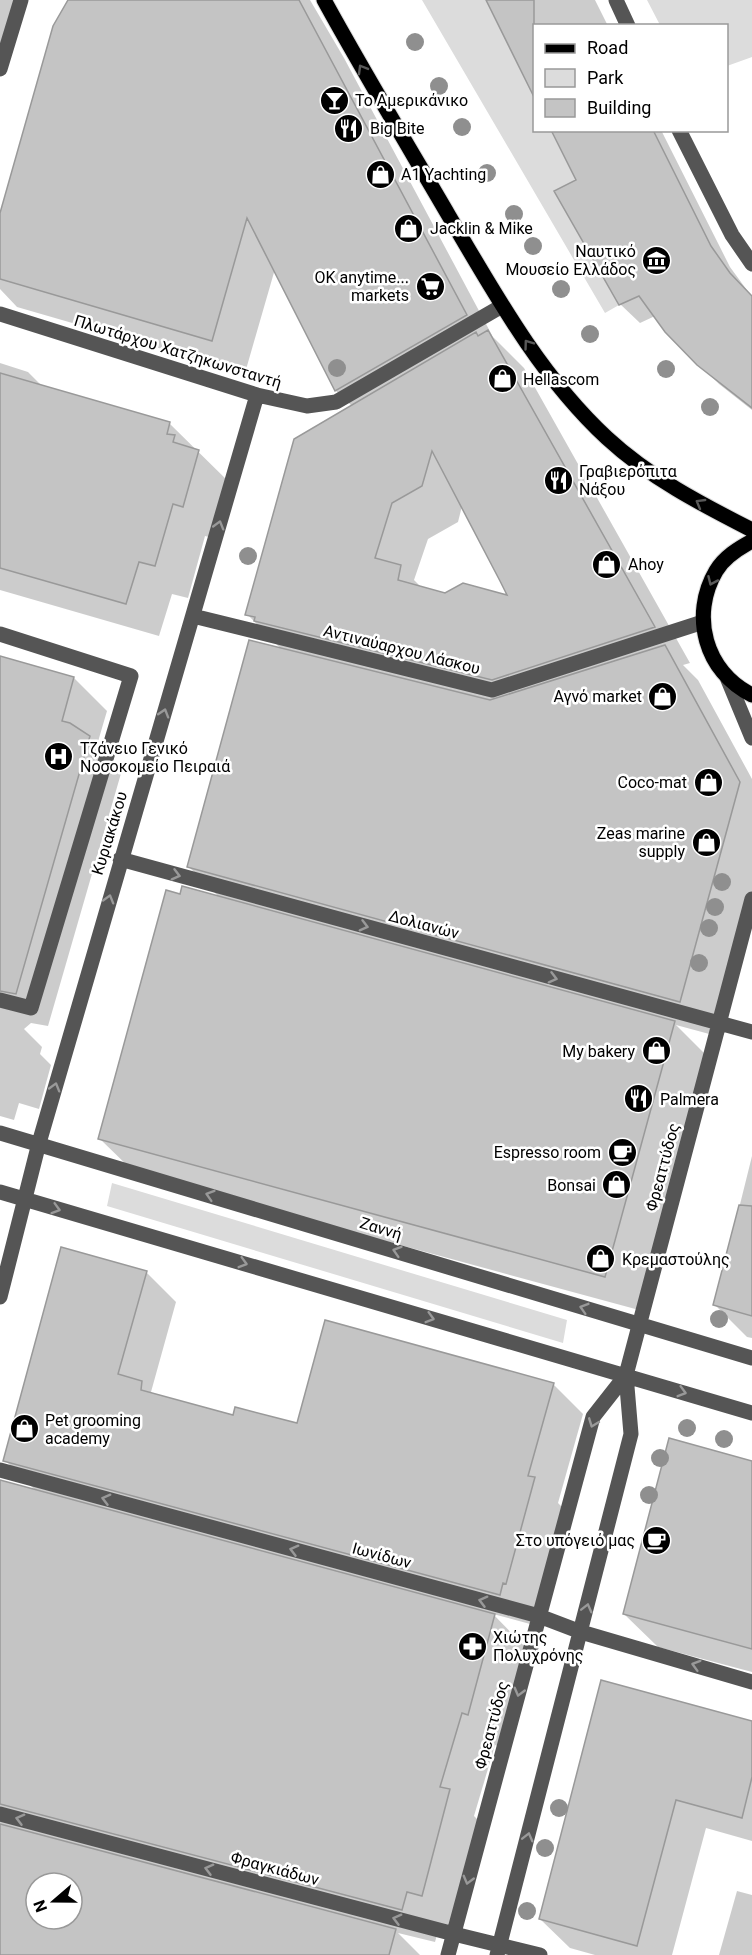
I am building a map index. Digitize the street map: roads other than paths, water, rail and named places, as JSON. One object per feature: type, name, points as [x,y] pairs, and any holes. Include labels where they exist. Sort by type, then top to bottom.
[{"type":"main road","points":[[324,0],[502,306],[579,410],[632,459],[678,489],[752,530]]},
{"type":"main road","points":[[752,541],[736,550],[717,569],[706,595],[703,622],[708,648],[728,680],[752,695]]},
{"type":"street","points":[[0,69],[21,0]]},
{"type":"street","points":[[616,0],[627,24]]},
{"type":"street","points":[[680,132],[732,235],[752,264]]},
{"type":"street","name":"Πλωτάρχου Χατζηκωνσταντή","points":[[0,314],[256,395],[307,406],[336,402],[502,306]]},
{"type":"street","name":"Κυριακάκου","points":[[0,1297],[39,1143],[120,859],[194,616],[256,395]]},
{"type":"street","name":"Αντιναύαρχου Λάσκου","points":[[194,616],[492,690],[703,622]]},
{"type":"street","points":[[0,634],[131,676],[31,1008],[0,1000]]},
{"type":"street","points":[[728,680],[752,738]]},
{"type":"street","name":"Δολιανών","points":[[120,859],[752,1032]]},
{"type":"street","name":"Φρεαττύδος","points":[[499,1949],[631,1434],[626,1375],[752,899]]},
{"type":"street","name":"Ζαννή","points":[[0,1133],[752,1358]]},
{"type":"street","points":[[0,1192],[752,1413]]},
{"type":"street","name":"Φρεαττύδος","points":[[448,1955],[593,1417],[626,1375]]},
{"type":"street","name":"Ιωνίδων","points":[[0,1470],[539,1616],[581,1632],[752,1682]]},
{"type":"street","name":"Φραγκιάδων","points":[[0,1814],[454,1934],[499,1949],[540,1955]]},
{"type":"place","name":"Το Αμερικάνικο","points":[[334,100]]},
{"type":"place","name":"Big Bite","points":[[349,128]]},
{"type":"place","name":"Α1 Yachting","points":[[380,174]]},
{"type":"place","name":"Jacklin & Mike","points":[[409,228]]},
{"type":"place","name":"Ναυτικό Μουσείο Ελλάδος","points":[[657,260]]},
{"type":"place","name":"OK anytime... markets","points":[[430,286]]},
{"type":"place","name":"Hellascom","points":[[502,379]]},
{"type":"place","name":"Γραβιερόπιτα Νάξου","points":[[558,480]]},
{"type":"place","name":"Ahoy","points":[[607,564]]},
{"type":"place","name":"Αγνό market","points":[[663,696]]},
{"type":"place","name":"Τζάνειο Γενικό Νοσοκομείο Πειραιά","points":[[59,757]]},
{"type":"place","name":"Coco-mat","points":[[708,782]]},
{"type":"place","name":"Zeas marine supply","points":[[706,842]]},
{"type":"place","name":"My bakery","points":[[656,1051]]},
{"type":"place","name":"Palmera","points":[[639,1099]]},
{"type":"place","name":"Espresso room","points":[[622,1152]]},
{"type":"place","name":"Bonsai","points":[[617,1185]]},
{"type":"place","name":"Κρεμαστούλης","points":[[601,1259]]},
{"type":"place","name":"Pet grooming academy","points":[[24,1429]]},
{"type":"place","name":"Στο υπόγειό μας","points":[[656,1540]]},
{"type":"place","name":"Χιώτης Πολυχρόνης","points":[[472,1646]]}]
